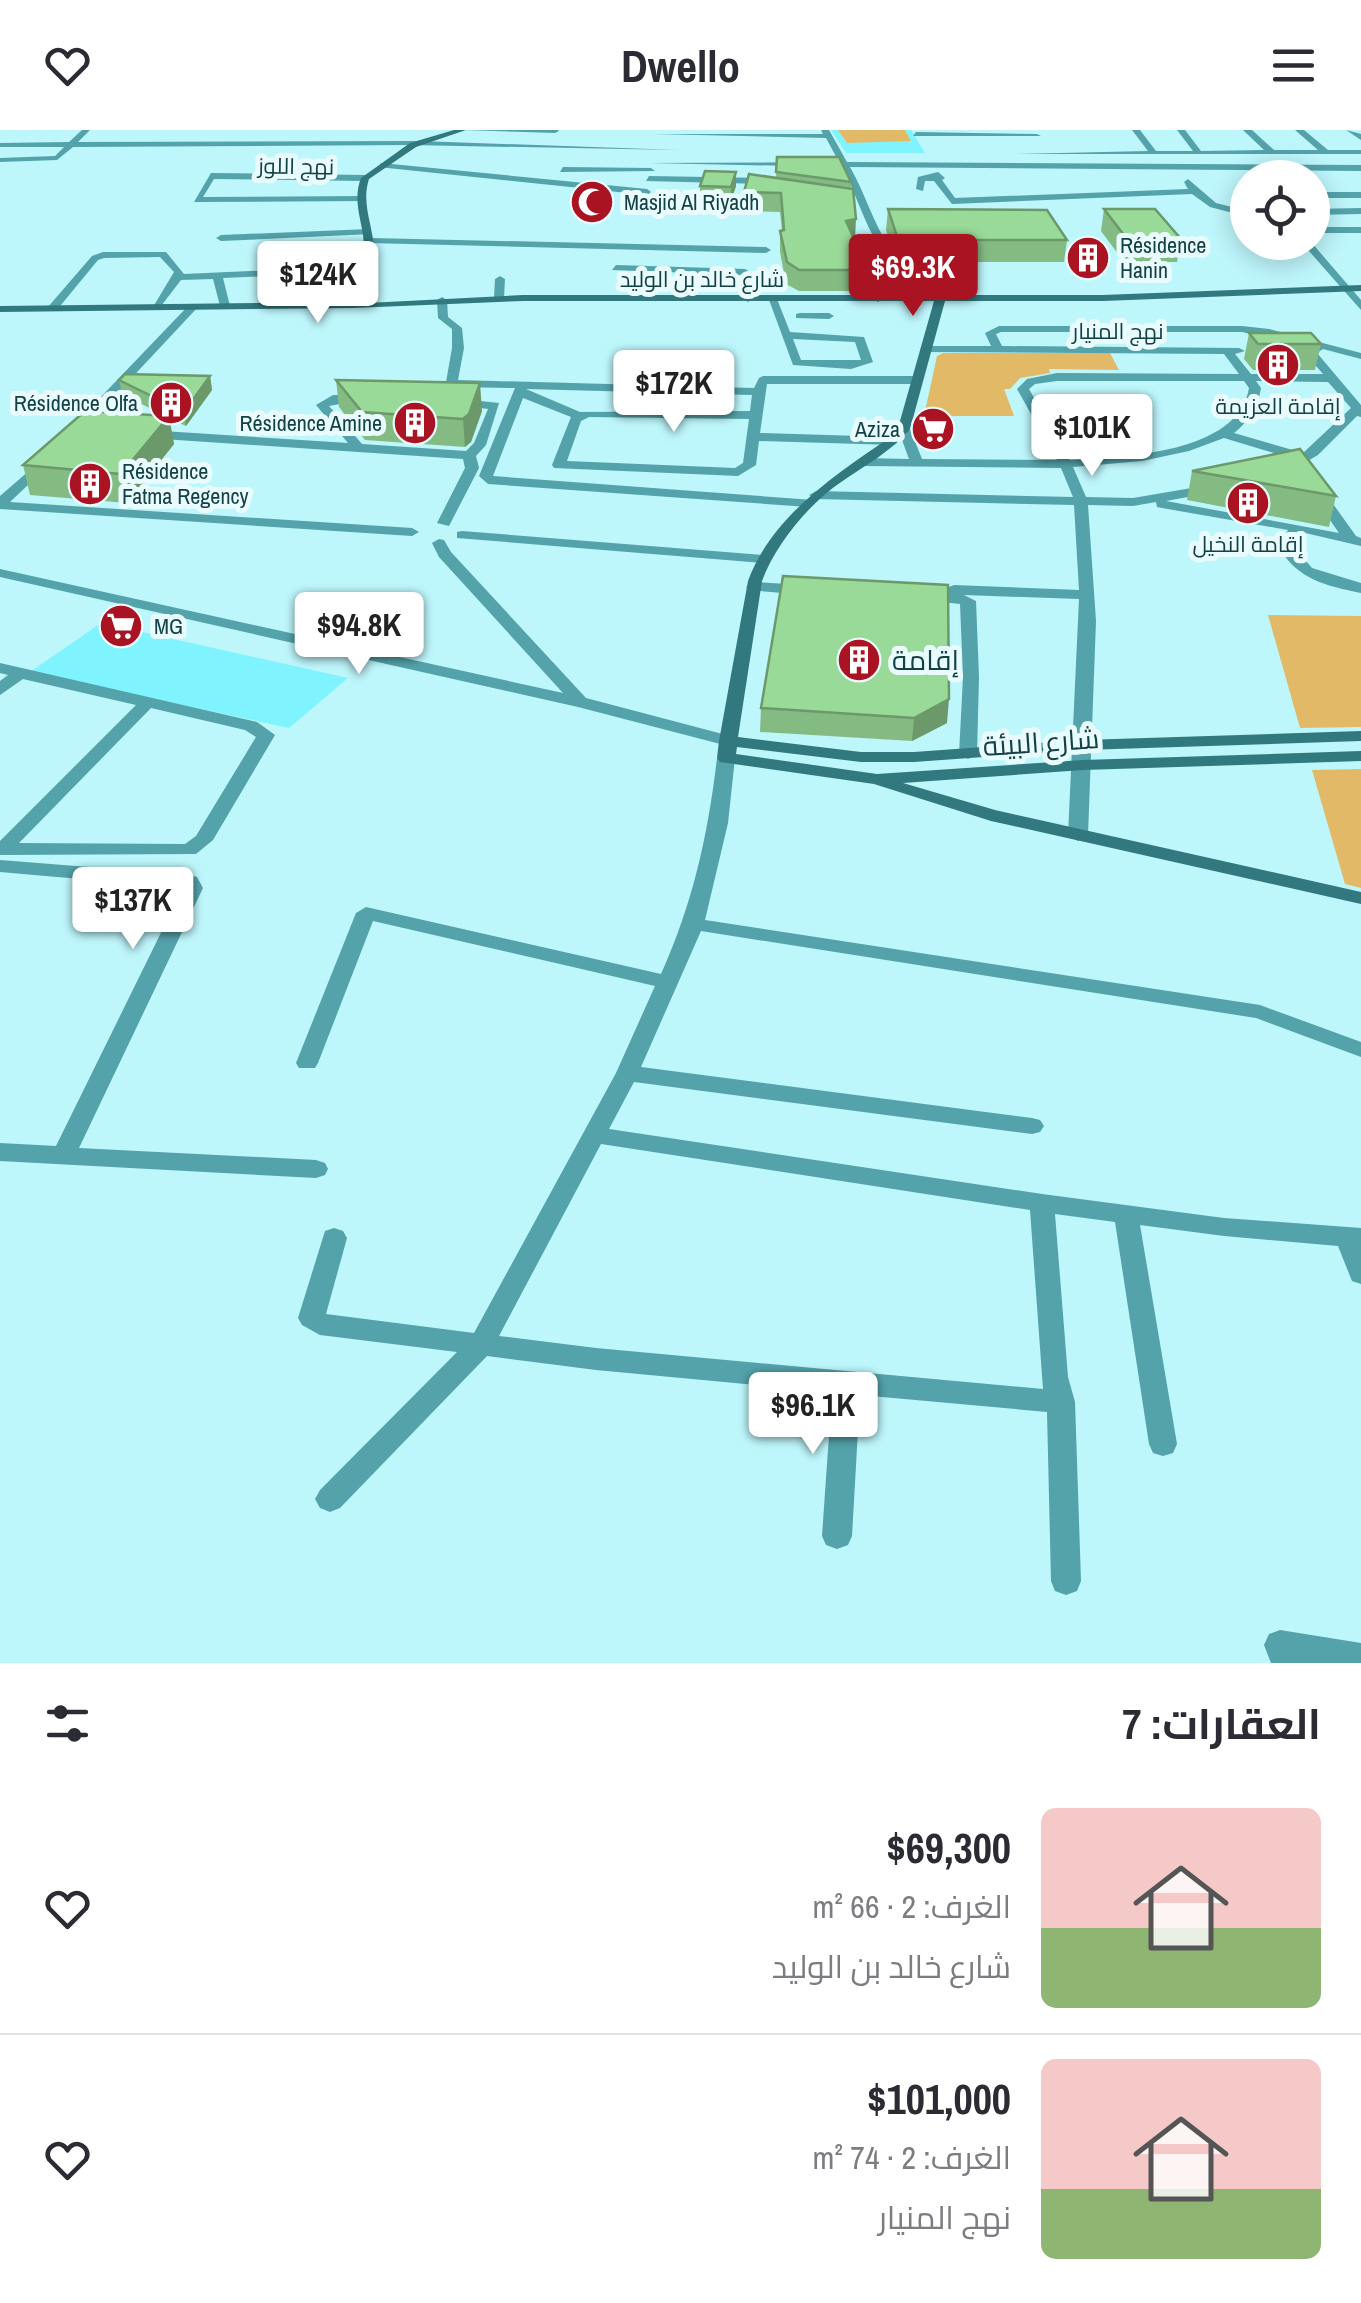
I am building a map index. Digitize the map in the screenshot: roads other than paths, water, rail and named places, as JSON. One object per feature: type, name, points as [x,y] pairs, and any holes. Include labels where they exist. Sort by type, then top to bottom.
[{"type":"street","points":[[0,144],[12,130]]},
{"type":"street","points":[[0,160],[54,159],[86,130]]},
{"type":"street","points":[[264,153],[281,130]]},
{"type":"street","points":[[316,153],[331,130]]},
{"type":"street","points":[[350,302],[366,269],[370,236],[361,198],[363,181],[380,164],[416,144],[465,130],[512,137],[534,152]]},
{"type":"street","points":[[1136,130],[1153,152]]},
{"type":"street","points":[[1180,130],[1198,152]]},
{"type":"street","points":[[1247,130],[1271,152]]},
{"type":"street","points":[[1299,130],[1361,180]]},
{"type":"street","points":[[380,164],[490,172],[646,195],[657,132],[827,133],[884,248],[878,299]]},
{"type":"street","points":[[548,160],[606,157],[768,186],[772,133]]},
{"type":"street","points":[[916,134],[1034,133],[1054,152]]},
{"type":"street","points":[[922,144],[958,145],[975,134]]},
{"type":"street","points":[[456,172],[475,152],[512,137]]},
{"type":"street","points":[[431,139],[554,137],[616,145],[652,164],[692,150]]},
{"type":"street","points":[[524,178],[534,152],[554,137]]},
{"type":"street","points":[[554,137],[566,159],[604,170],[652,164],[1361,168]]},
{"type":"street","points":[[0,144],[324,142],[534,152]]},
{"type":"street","points":[[566,159],[616,145]]},
{"type":"street","points":[[840,154],[1074,152],[1099,147],[1153,152],[1361,152]]},
{"type":"street","points":[[1074,152],[1087,168],[1136,204],[1170,205]]},
{"type":"street","points":[[395,156],[464,161]]},
{"type":"street","points":[[600,186],[606,157]]},
{"type":"street","points":[[559,182],[566,159]]},
{"type":"street","points":[[931,166],[952,201],[1192,191]]},
{"type":"street","points":[[1167,168],[1188,182],[1207,204],[1230,211]]},
{"type":"street","points":[[420,183],[440,170]]},
{"type":"street","points":[[490,172],[465,186],[509,190]]},
{"type":"street","points":[[361,198],[197,200],[211,176],[363,181]]},
{"type":"street","points":[[920,189],[921,179],[957,178]]},
{"type":"street","name":"نهج اللوز","points":[[231,184],[363,181]]},
{"type":"street","points":[[254,200],[268,183]]},
{"type":"street","points":[[302,199],[314,184]]},
{"type":"street","points":[[1330,195],[1361,195]]},
{"type":"street","points":[[848,202],[864,204]]},
{"type":"street","points":[[1191,204],[1207,204]]},
{"type":"street","points":[[1330,212],[1361,211]]},
{"type":"street","points":[[1330,230],[1361,230]]},
{"type":"street","points":[[221,238],[370,236],[766,250]]},
{"type":"street","points":[[52,309],[95,258],[103,254],[163,254],[179,272],[158,307]]},
{"type":"street","points":[[1321,260],[1361,307]]},
{"type":"street","points":[[616,268],[745,272],[750,274],[748,299]]},
{"type":"street","points":[[178,277],[366,269]]},
{"type":"street","points":[[217,274],[224,306]]},
{"type":"street","points":[[499,298],[500,279]]},
{"type":"street","name":"شارع خالد بن الوليد","points":[[0,309],[499,298],[940,300],[1361,288]]},
{"type":"street","points":[[772,299],[797,363],[851,366],[867,362],[860,339],[787,335]]},
{"type":"street","points":[[442,300],[444,318],[457,328],[458,348],[450,380],[520,389],[756,392]]},
{"type":"street","points":[[330,1499],[481,1345],[628,1072],[694,924],[718,823],[755,584],[763,559],[812,499],[899,435],[912,404],[940,300]]},
{"type":"street","points":[[0,504],[192,307]]},
{"type":"street","points":[[800,316],[830,316]]},
{"type":"street","points":[[999,351],[990,334],[999,329],[1242,329],[1316,349],[1361,356]]},
{"type":"street","points":[[1294,352],[1316,349]]},
{"type":"street","points":[[1269,474],[1300,462],[1358,408],[1333,380],[1316,349]]},
{"type":"street","name":"نهج المنيار","points":[[926,350],[1260,351]]},
{"type":"street","points":[[1123,351],[1136,376]]},
{"type":"street","points":[[863,462],[1065,463],[1146,456],[1224,434],[1247,415],[1255,388],[1228,351]]},
{"type":"street","points":[[1078,835],[1086,595],[1081,500],[1023,389],[1026,384],[1042,378],[1136,376],[1361,383]]},
{"type":"street","points":[[559,466],[738,472],[749,465],[756,437],[759,384],[771,378],[918,380]]},
{"type":"street","points":[[520,389],[580,416],[592,412],[758,415]]},
{"type":"street","points":[[520,389],[486,476],[497,482],[812,499],[1133,502],[1180,506],[1355,540]]},
{"type":"street","points":[[358,446],[322,405],[332,398],[372,399]]},
{"type":"street","points":[[132,433],[469,455],[480,445],[496,406],[449,401]]},
{"type":"street","points":[[550,486],[580,416]]},
{"type":"street","points":[[66,440],[95,431]]},
{"type":"street","points":[[1224,434],[1300,462],[1355,540]]},
{"type":"street","points":[[756,437],[899,435]]},
{"type":"street","points":[[899,435],[917,462]]},
{"type":"street","points":[[444,522],[472,468],[469,455]]},
{"type":"street","points":[[1133,502],[1228,485]]},
{"type":"street","points":[[0,504],[412,532],[420,526],[444,522],[462,528],[462,535]]},
{"type":"street","points":[[1297,527],[1286,546],[1295,563],[1331,582],[1361,588]]},
{"type":"street","points":[[412,532],[418,541],[439,544],[462,535],[763,559]]},
{"type":"street","points":[[439,544],[580,702]]},
{"type":"street","points":[[0,573],[580,702],[727,750]]},
{"type":"street","points":[[755,584],[813,587]]},
{"type":"street","points":[[968,754],[972,677],[968,601],[907,591],[1086,595]]},
{"type":"street","points":[[0,668],[251,726],[266,735],[204,840],[189,850],[1,855]]},
{"type":"street","points":[[0,690],[20,672]]},
{"type":"street","points":[[1,855],[149,701]]},
{"type":"street","name":"شارع البيئة","points":[[727,750],[861,757],[1361,736]]},
{"type":"street","name":"شارع البيئة","points":[[727,750],[877,779],[1083,765],[1361,756]]},
{"type":"street","points":[[877,779],[923,797],[1361,898]]},
{"type":"street","points":[[1,855],[190,881],[193,888],[63,1156]]},
{"type":"street","points":[[307,1063],[366,913],[670,983]]},
{"type":"street","points":[[694,924],[1260,1012],[1361,1050]]},
{"type":"street","points":[[628,1072],[1032,1126]]},
{"type":"street","points":[[594,1135],[1042,1203],[1224,1227],[1354,1237],[1361,1274]]},
{"type":"street","points":[[0,1152],[316,1170]]},
{"type":"street","points":[[1042,1203],[1054,1377],[1060,1402],[1066,1580]]},
{"type":"street","points":[[1126,1214],[1163,1444]]},
{"type":"street","points":[[334,1238],[310,1318],[320,1324],[481,1345],[1060,1402]]},
{"type":"street","points":[[837,1536],[848,1382]]},
{"type":"street","points":[[1287,1663],[1280,1645],[1361,1658]]},
{"type":"place","name":"Masjid Al Riyadh","points":[[592,202]]},
{"type":"place","name":"Résidence Hanin","points":[[1088,258]]},
{"type":"place","name":"إقامة العزيمة","points":[[1278,365]]},
{"type":"place","name":"Résidence Olfa","points":[[171,403]]},
{"type":"place","name":"Résidence Amine","points":[[415,423]]},
{"type":"place","name":"Aziza","points":[[933,429]]},
{"type":"place","name":"Résidence Fatma Regency","points":[[90,484]]},
{"type":"place","name":"إقامة النخيل","points":[[1248,503]]},
{"type":"place","name":"MG","points":[[121,626]]},
{"type":"place","name":"إقامة","points":[[859,660]]}]
